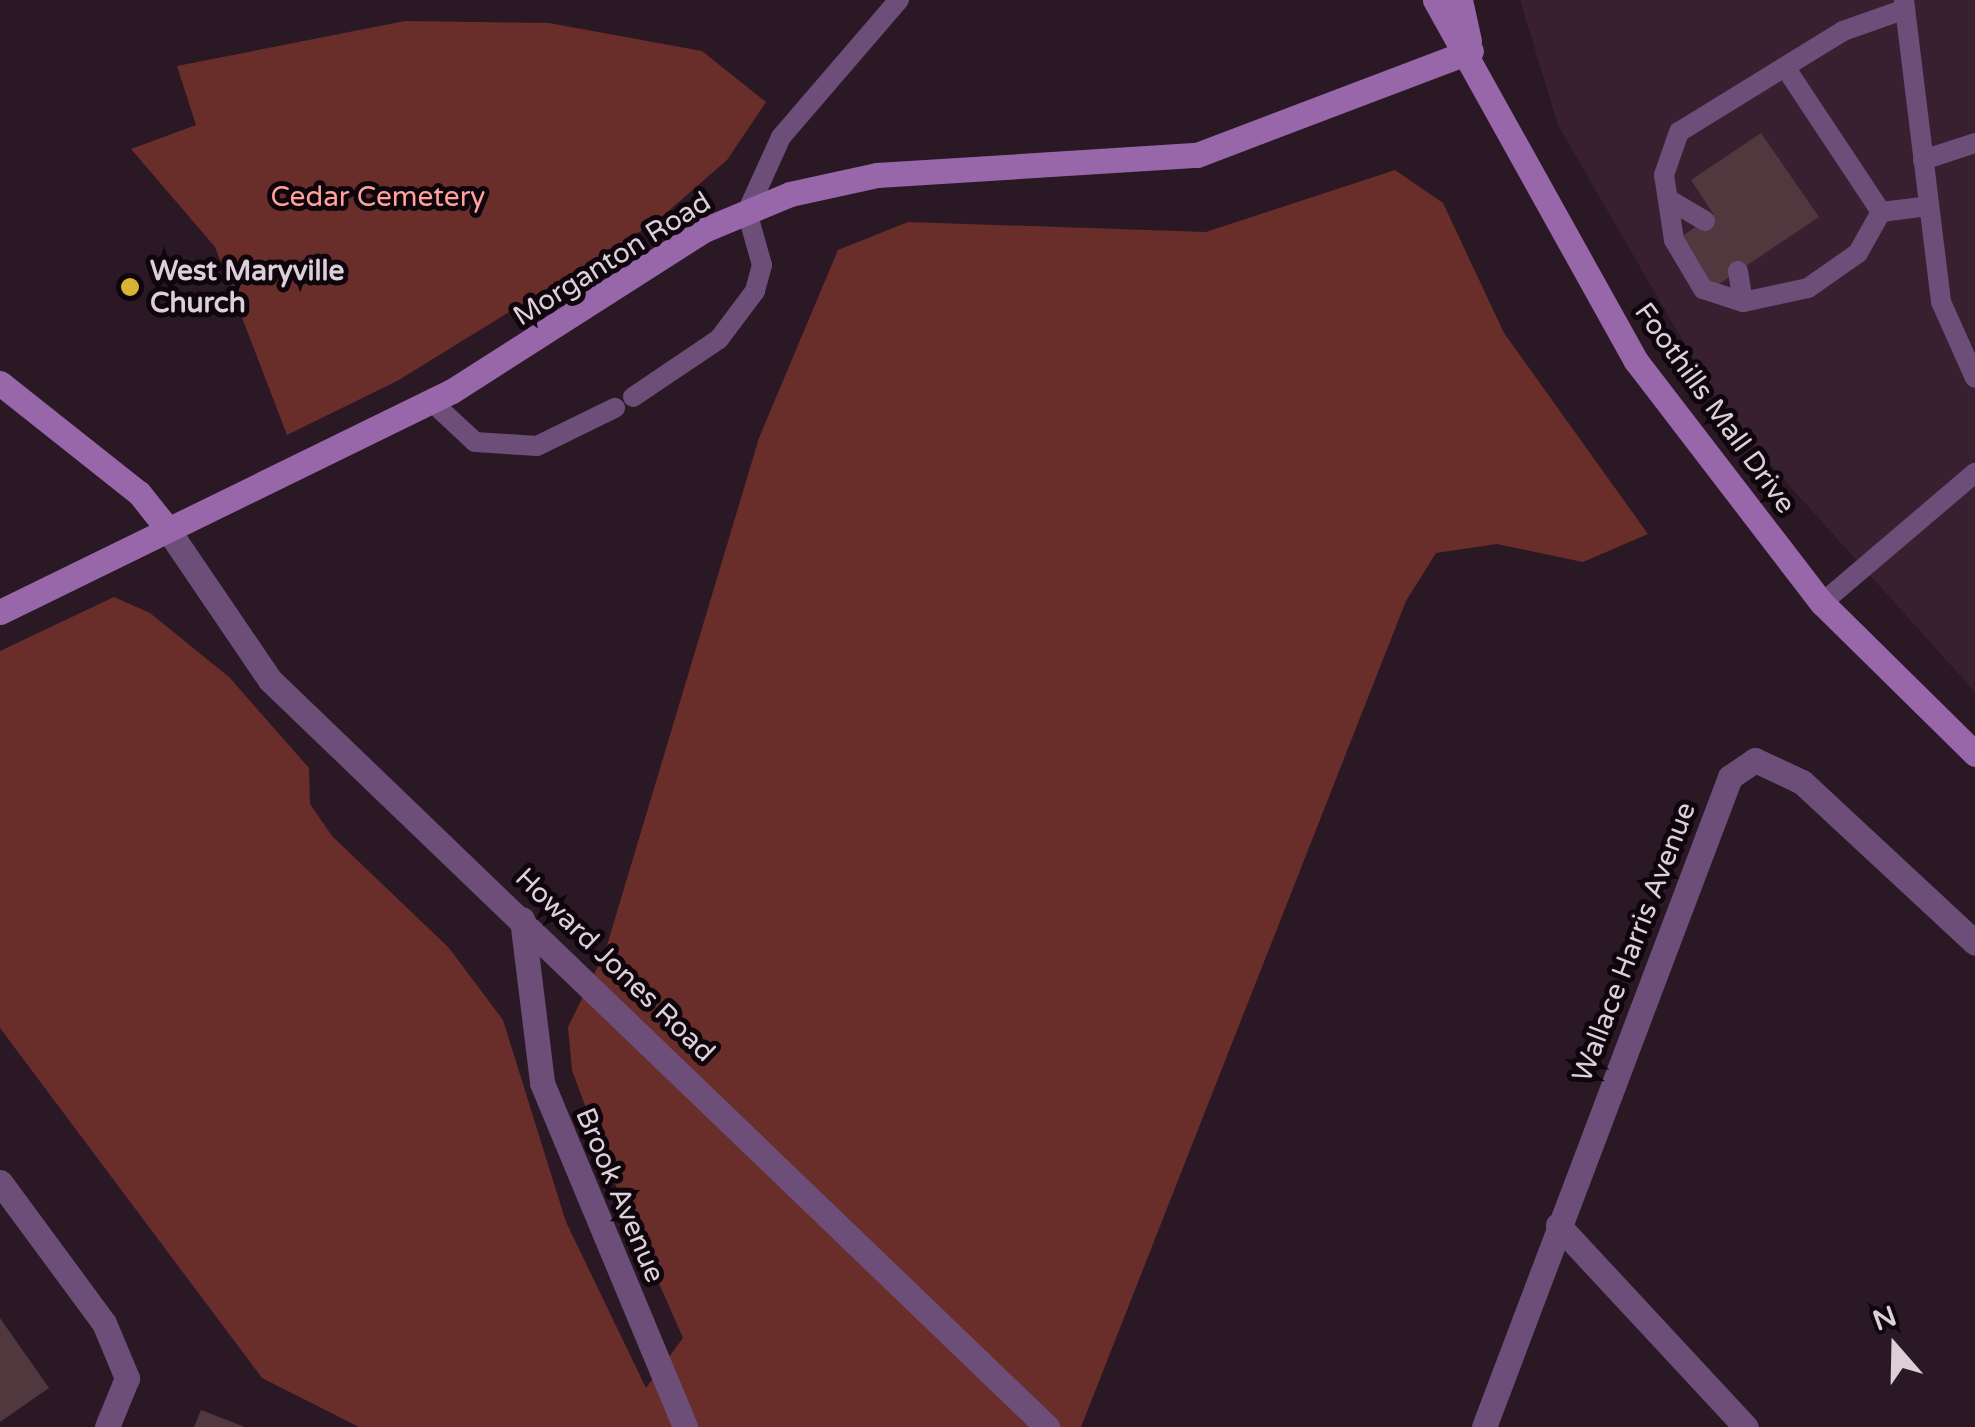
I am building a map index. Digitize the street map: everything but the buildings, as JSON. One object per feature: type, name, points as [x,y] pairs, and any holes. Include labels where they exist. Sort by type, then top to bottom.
[{"type":"street","name":"Foothills Mall Drive","points":[[1434,0],[1470,51],[1636,361],[1822,602],[1975,754]]},
{"type":"street","name":"Foothills Mall Drive","points":[[1460,0],[1470,51]]},
{"type":"street","name":"Morganton Road","points":[[0,612],[166,527],[431,401],[747,212],[877,174],[1197,155],[1470,51]]},
{"type":"street","points":[[0,383],[140,494],[166,527]]},
{"type":"street","name":"Howard Jones Road","points":[[166,527],[270,680],[1046,1427]]},
{"type":"street","name":"Wallace Harris Avenue","points":[[1484,1427],[1730,777],[1755,760],[1802,782],[1975,943]]},
{"type":"street","name":"Brook Avenue","points":[[522,919],[542,1083],[686,1427]]},
{"type":"street","points":[[0,1182],[104,1323],[127,1378],[107,1427]]},
{"type":"street","points":[[1558,1225],[1746,1427]]},
{"type":"lane","points":[[431,401],[475,442],[537,446],[624,402],[719,339],[755,291],[762,265],[747,212],[780,137],[899,0]]},
{"type":"lane","points":[[1881,212],[1858,253],[1808,288],[1742,302],[1704,289],[1674,240],[1664,175],[1679,132],[1843,31],[1904,5],[1941,302],[1975,378]]},
{"type":"lane","points":[[1784,67],[1881,212]]},
{"type":"lane","points":[[1923,160],[1975,144]]},
{"type":"lane","points":[[1668,199],[1697,226]]},
{"type":"lane","points":[[1881,212],[1929,206]]},
{"type":"lane","points":[[1730,276],[1742,302]]},
{"type":"lane","points":[[1822,602],[1975,473]]},
{"type":"shaded area","points":[[1520,0],[1975,0],[1975,692],[1725,414],[1558,125]]},
{"type":"green space","name":"Cedar Cemetery","points":[[405,21],[549,23],[702,51],[766,102],[727,160],[657,221],[397,381],[287,435],[215,247],[131,149],[196,125],[177,66]]},
{"type":"green space","points":[[1395,170],[1443,203],[1504,333],[1648,534],[1583,562],[1497,544],[1436,553],[1406,601],[1081,1427],[359,1427],[262,1378],[0,1028],[0,651],[114,597],[150,613],[229,677],[309,768],[310,804],[332,836],[449,948],[503,1020],[566,1222],[646,1388],[683,1338],[606,1163],[572,1070],[568,1027],[605,952],[759,438],[838,250],[908,222],[1206,232]]},
{"type":"place","name":"West Maryville Church","points":[[130,287]]}]
